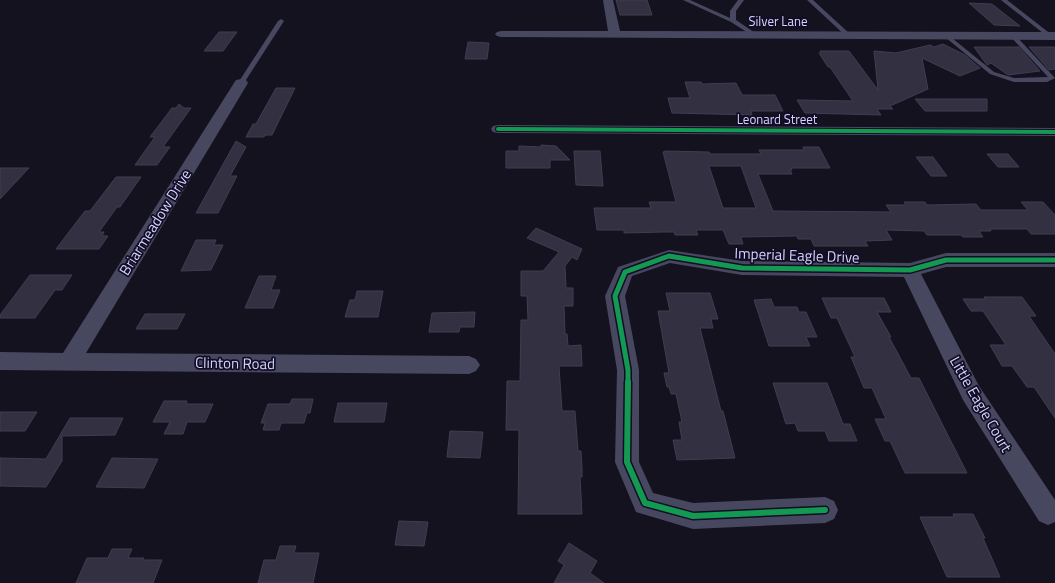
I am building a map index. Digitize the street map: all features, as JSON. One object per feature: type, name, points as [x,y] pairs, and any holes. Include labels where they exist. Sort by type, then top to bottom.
[{"type":"street","points":[[608,0],[615,35]]},
{"type":"street","name":"Silver Lane","points":[[501,34],[1052,36]]},
{"type":"street","name":"Briarmeadow Drive","points":[[69,362],[241,83]]},
{"type":"street","name":"Leonard Street","points":[[498,129],[1055,132]]},
{"type":"street","name":"Imperial Eagle Drive","points":[[825,510],[693,516],[645,503],[626,462],[628,370],[615,296],[625,272],[669,256],[742,268],[910,270],[946,260],[1055,260]]},
{"type":"street","name":"Little Eagle Court","points":[[910,270],[971,393],[1048,512]]},
{"type":"street","name":"Clinton Road","points":[[0,361],[469,365]]},
{"type":"lane","points":[[686,0],[733,21],[755,35]]},
{"type":"lane","points":[[733,21],[733,12],[741,0]]},
{"type":"lane","points":[[810,0],[849,36]]},
{"type":"lane","points":[[1004,0],[1052,36]]},
{"type":"lane","points":[[241,83],[281,21]]},
{"type":"lane","points":[[947,36],[992,73],[1014,80],[1047,80],[1052,78],[1013,36]]},
{"type":"building","points":[[616,0],[647,0],[652,15],[620,15]]},
{"type":"building","points":[[969,3],[992,4],[1020,26],[994,25]]},
{"type":"building","points":[[219,32],[237,32],[223,51],[204,51]]},
{"type":"building","points":[[468,42],[489,43],[487,59],[465,59]]},
{"type":"building","points":[[943,44],[965,55],[980,68],[960,76],[922,58],[928,89],[890,106],[893,109],[877,109],[881,115],[805,113],[797,100],[853,101],[830,67],[828,67],[819,53],[821,53],[820,51],[849,51],[878,90],[874,51],[896,53],[930,45],[934,47]]},
{"type":"building","points":[[974,47],[1019,47],[1040,71],[1008,75],[991,63],[987,65]]},
{"type":"building","points":[[1029,47],[1055,47],[1055,69],[1049,70]]},
{"type":"building","points":[[685,82],[701,82],[702,84],[736,83],[742,95],[775,95],[783,111],[751,111],[752,115],[672,113],[668,98],[690,98]]},
{"type":"building","points":[[276,88],[295,88],[272,135],[265,135],[264,137],[246,137],[253,124],[256,124]]},
{"type":"building","points":[[915,99],[987,99],[987,111],[925,111]]},
{"type":"building","points":[[179,104],[184,108],[191,108],[163,147],[170,147],[157,165],[135,165],[155,137],[150,137],[172,108],[176,108]]},
{"type":"building","points":[[236,141],[246,147],[230,176],[237,176],[218,213],[196,213]]},
{"type":"building","points":[[541,145],[556,146],[570,160],[550,160],[550,168],[506,168],[506,151],[519,151],[519,146],[541,147]]},
{"type":"building","points":[[803,147],[819,147],[830,168],[791,168],[792,170],[790,170],[792,174],[758,174],[773,211],[891,212],[886,205],[906,205],[904,202],[925,202],[927,205],[976,204],[981,210],[1028,210],[1021,202],[1043,202],[1055,215],[1055,234],[1031,234],[1027,229],[990,229],[991,231],[979,231],[983,237],[963,237],[961,235],[927,235],[924,231],[886,230],[892,240],[865,241],[868,246],[814,246],[811,239],[798,239],[797,236],[741,237],[743,244],[729,244],[723,230],[696,230],[698,235],[675,235],[674,232],[624,233],[624,230],[597,230],[594,208],[651,208],[649,202],[676,202],[663,152],[761,154],[759,150],[804,150]],"holes":[[[709,166],[741,166],[756,208],[723,208]]]},
{"type":"building","points":[[574,151],[600,151],[603,186],[576,185]]},
{"type":"building","points":[[987,154],[1008,154],[1019,167],[998,167]]},
{"type":"building","points":[[916,157],[933,157],[947,176],[931,176]]},
{"type":"building","points":[[0,168],[29,168],[0,199]]},
{"type":"building","points":[[116,177],[141,177],[120,207],[117,207],[99,232],[104,232],[102,236],[108,236],[99,249],[56,249],[85,211],[90,211]]},
{"type":"building","points":[[536,228],[582,249],[577,260],[572,257],[565,266],[566,288],[573,288],[573,306],[564,306],[565,334],[567,334],[568,346],[581,345],[582,366],[559,366],[562,411],[575,411],[578,451],[581,451],[582,477],[580,477],[582,514],[518,514],[519,430],[506,430],[507,381],[520,381],[521,320],[528,320],[527,296],[521,296],[521,271],[543,271],[559,252],[527,238]]},
{"type":"building","points":[[196,240],[216,240],[214,245],[223,245],[211,270],[181,271]]},
{"type":"building","points":[[30,275],[72,275],[62,290],[55,290],[35,318],[0,318],[0,315]]},
{"type":"building","points":[[259,276],[276,276],[271,290],[280,290],[273,308],[245,308]]},
{"type":"building","points":[[357,291],[383,291],[378,317],[345,317],[350,300],[355,300]]},
{"type":"building","points":[[666,293],[710,293],[718,319],[711,319],[713,328],[700,328],[721,411],[723,411],[735,458],[677,460],[673,440],[682,440],[679,422],[682,422],[676,394],[671,394],[669,387],[667,387],[664,373],[669,373],[658,311],[670,311]]},
{"type":"building","points":[[984,297],[1022,297],[1036,316],[1029,316],[1055,354],[1055,418],[1034,387],[1027,387],[1012,366],[1002,366],[990,345],[1006,345],[983,311],[971,311],[963,299],[985,299]]},
{"type":"building","points":[[822,298],[884,298],[891,312],[877,312],[911,378],[919,378],[967,473],[905,473],[890,441],[885,441],[875,419],[886,419],[872,388],[864,388],[851,357],[855,357],[837,318],[831,318]]},
{"type":"building","points":[[771,299],[774,307],[797,307],[799,312],[806,312],[817,337],[806,337],[810,346],[769,346],[754,300]]},
{"type":"building","points":[[475,312],[474,327],[460,327],[459,332],[429,332],[432,313]]},
{"type":"building","points":[[145,314],[185,314],[177,329],[136,329]]},
{"type":"building","points":[[773,383],[827,383],[843,424],[850,424],[857,441],[829,441],[825,431],[798,431],[795,423],[786,424]]},
{"type":"building","points":[[292,399],[313,399],[310,413],[307,413],[304,423],[281,423],[279,430],[263,430],[265,423],[261,423],[268,404],[290,404]]},
{"type":"building","points":[[164,401],[187,401],[186,404],[213,404],[205,422],[187,422],[183,434],[164,434],[170,422],[153,422]]},
{"type":"building","points":[[338,403],[387,403],[384,422],[334,422]]},
{"type":"building","points":[[0,412],[37,412],[25,431],[0,431]]},
{"type":"building","points":[[70,418],[123,418],[115,435],[62,436],[62,461],[46,487],[0,486],[0,458],[46,459]]},
{"type":"building","points":[[450,431],[483,432],[480,458],[447,457]]},
{"type":"building","points":[[112,458],[158,459],[144,488],[96,487]]},
{"type":"building","points":[[953,514],[973,514],[985,538],[983,538],[1000,577],[947,577],[920,517],[954,517]]},
{"type":"building","points":[[399,521],[428,522],[424,546],[395,545]]},
{"type":"building","points":[[569,543],[597,561],[590,573],[604,583],[554,583],[564,565],[558,561]]},
{"type":"building","points":[[280,546],[296,546],[294,553],[319,553],[313,583],[258,583],[264,560],[276,560]]},
{"type":"building","points":[[112,549],[132,549],[128,558],[162,560],[153,583],[76,583],[87,558],[108,558]]},
{"type":"cycle path","points":[[498,129],[1055,132]]},
{"type":"cycle path","points":[[825,510],[693,516],[645,503],[627,462],[628,370],[615,296],[625,272],[669,256],[742,268],[910,270],[946,260],[1055,260]]}]
